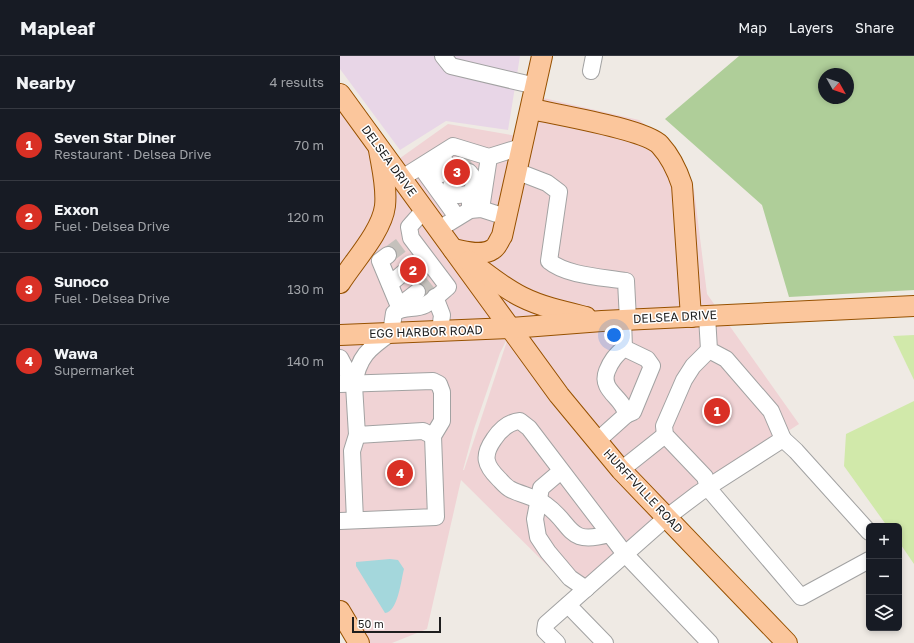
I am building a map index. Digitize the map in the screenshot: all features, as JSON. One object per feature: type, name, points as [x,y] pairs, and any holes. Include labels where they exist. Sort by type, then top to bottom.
[{"type":"main road","points":[[453,249],[476,253],[494,249],[502,236],[527,118],[532,109],[542,56]]},
{"type":"main road","name":"DELSEA DRIVE","points":[[340,94],[511,328],[602,321],[914,306]]},
{"type":"main road","points":[[532,109],[635,132],[659,144],[675,164],[682,185],[699,316]]},
{"type":"main road","points":[[340,283],[381,219],[385,206],[385,190],[379,146]]},
{"type":"main road","points":[[453,249],[510,291],[523,298],[548,307],[602,321]]},
{"type":"main road","name":"EGG HARBOR ROAD","points":[[340,335],[511,328]]},
{"type":"main road","name":"HURFFVILLE ROAD","points":[[511,328],[559,395],[621,470],[787,643]]},
{"type":"main road","points":[[340,611],[359,643]]},
{"type":"lane","points":[[443,56],[451,66],[536,86]]},
{"type":"lane","points":[[470,194],[458,195],[451,168],[453,146],[489,157],[521,147]]},
{"type":"lane","points":[[439,230],[469,212],[489,157]]},
{"type":"lane","points":[[402,178],[422,167],[451,168],[476,181],[470,194],[469,212]]},
{"type":"lane","points":[[422,167],[469,212],[506,217]]},
{"type":"lane","points":[[516,171],[548,183],[559,192],[549,262],[554,266],[569,272],[626,281],[624,348],[613,358],[604,378],[607,386],[625,410],[626,415]]},
{"type":"lane","points":[[424,210],[409,227],[415,250],[440,281]]},
{"type":"lane","points":[[392,270],[399,307]]},
{"type":"lane","points":[[440,281],[469,271]]},
{"type":"lane","points":[[399,307],[415,308],[426,305],[435,297],[440,281]]},
{"type":"lane","points":[[347,385],[356,373],[362,358],[372,346],[391,333],[394,313],[417,292]]},
{"type":"lane","points":[[435,297],[442,315],[440,331]]},
{"type":"lane","points":[[699,316],[709,350],[726,359],[771,411],[783,439],[796,451],[866,529]]},
{"type":"lane","points":[[597,441],[626,415],[633,412],[652,366],[647,359],[624,348]]},
{"type":"lane","points":[[709,350],[693,366],[684,380],[664,426],[665,434],[705,477],[708,488],[801,597],[866,562]]},
{"type":"lane","points":[[340,358],[345,365],[347,385],[357,435],[352,451],[348,520],[436,517],[433,436],[442,421],[442,392],[439,384],[433,381],[347,385]]},
{"type":"lane","points":[[609,534],[594,538],[581,538],[566,526],[548,506],[509,488],[494,474],[486,463],[485,457],[490,444],[497,434],[508,424],[520,421],[529,428],[625,554],[710,643]]},
{"type":"lane","points":[[357,435],[424,431],[433,436]]},
{"type":"lane","points":[[621,470],[665,434]]},
{"type":"lane","points":[[557,643],[544,627],[568,604],[666,518],[708,488],[783,439]]},
{"type":"lane","points":[[561,471],[541,488],[535,519],[538,537],[548,552],[570,578],[586,589]]},
{"type":"lane","points":[[568,604],[604,643]]},
{"type":"shaded area","points":[[340,56],[520,56],[508,130],[446,121],[400,150],[340,69]]},
{"type":"shaded area","points":[[526,94],[639,120],[677,150],[694,190],[707,294],[799,424],[667,510],[575,593],[461,480],[427,629],[392,643],[359,643],[340,611],[340,103],[389,166],[448,124],[517,136]],"holes":[[[509,335],[464,470],[474,429],[500,353]]]},
{"type":"green space","points":[[739,56],[914,56],[914,290],[789,297],[762,205],[665,119]]},
{"type":"green space","points":[[914,335],[914,380],[893,336]]},
{"type":"green space","points":[[914,401],[914,564],[902,546],[902,523],[885,523],[844,466],[846,434]]},
{"type":"water","points":[[390,559],[398,560],[404,569],[396,602],[389,611],[385,613],[356,566],[356,562]]},
{"type":"tunnel","points":[[460,161],[469,172]]},
{"type":"tunnel","points":[[388,255],[404,243]]},
{"type":"tunnel","points":[[403,273],[419,262]]},
{"type":"tunnel","points":[[417,292],[432,280]]},
{"type":"place","name":"Sunoco","points":[[457,172]]},
{"type":"place","name":"Exxon","points":[[413,270]]},
{"type":"place","name":"Seven Star Diner","points":[[717,411]]},
{"type":"place","name":"Wawa","points":[[400,473]]}]
